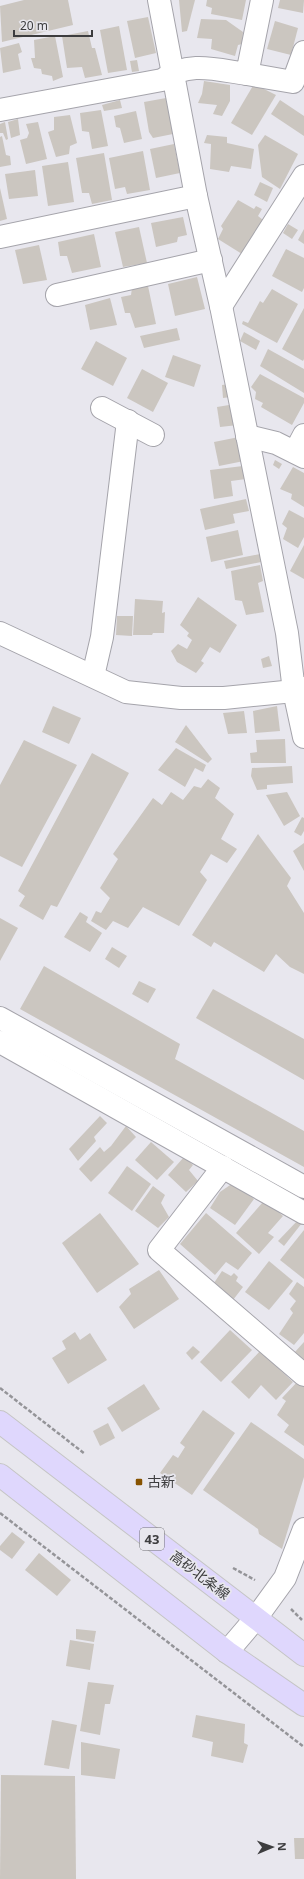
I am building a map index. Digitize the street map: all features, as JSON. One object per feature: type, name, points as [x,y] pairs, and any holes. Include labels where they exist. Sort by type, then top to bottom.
[{"type":"main road","name":"高砂北条線","points":[[0,1422],[304,1655]]},
{"type":"main road","points":[[0,1475],[227,1652],[304,1705]]},
{"type":"street","points":[[159,0],[196,196],[221,306],[299,690],[304,737]]},
{"type":"street","points":[[247,74],[262,0]]},
{"type":"street","points":[[0,110],[162,80],[173,72],[196,67],[293,82],[304,52]]},
{"type":"street","points":[[221,306],[304,176]]},
{"type":"street","points":[[0,237],[196,196]]},
{"type":"street","points":[[57,295],[211,260]]},
{"type":"street","points":[[102,408],[153,435]]},
{"type":"street","points":[[93,676],[102,637],[128,421]]},
{"type":"street","points":[[247,436],[276,444],[301,448]]},
{"type":"street","points":[[0,633],[126,692],[181,698],[224,698],[299,690]]},
{"type":"street","points":[[299,690],[304,666]]},
{"type":"street","points":[[0,1018],[304,1187]]},
{"type":"street","points":[[0,1042],[304,1213]]},
{"type":"street","points":[[139,1120],[149,1101]]},
{"type":"street","points":[[222,1167],[159,1250],[304,1375]]},
{"type":"street","points":[[227,1652],[256,1618],[285,1578],[304,1528]]},
{"type":"path","points":[[0,1388],[87,1455]]},
{"type":"path","points":[[0,1513],[304,1747]]},
{"type":"path","points":[[228,1563],[260,1583]]},
{"type":"path","points":[[287,1605],[304,1622]]},
{"type":"building","points":[[24,0],[68,0],[73,25],[2,42],[0,6]]},
{"type":"building","points":[[179,0],[195,0],[187,31],[182,32]]},
{"type":"building","points":[[207,0],[246,0],[242,20],[211,14],[212,8],[206,6]]},
{"type":"building","points":[[280,0],[304,0],[303,13],[278,8]]},
{"type":"building","points":[[148,17],[156,53],[135,58],[127,21]]},
{"type":"building","points":[[201,19],[226,20],[243,32],[242,44],[238,45],[235,56],[211,49],[212,39],[197,38]]},
{"type":"building","points":[[275,21],[298,28],[291,55],[267,49]]},
{"type":"building","points":[[119,26],[127,70],[108,73],[100,30]]},
{"type":"building","points":[[88,31],[92,48],[95,48],[102,75],[85,78],[82,67],[67,68],[62,36]]},
{"type":"building","points":[[55,36],[63,77],[53,81],[52,76],[42,74],[41,69],[34,68],[31,58],[35,58],[34,40]]},
{"type":"building","points":[[19,43],[22,52],[18,54],[21,69],[3,73],[0,48]]},
{"type":"building","points":[[137,60],[139,71],[132,72],[130,61]]},
{"type":"building","points":[[204,81],[230,85],[230,101],[222,116],[213,114],[217,105],[198,103],[202,94]]},
{"type":"building","points":[[254,84],[276,95],[252,135],[231,123]]},
{"type":"building","points":[[166,98],[173,134],[153,138],[149,132],[144,102]]},
{"type":"building","points":[[120,100],[122,108],[104,111],[102,105]]},
{"type":"building","points":[[280,100],[304,116],[304,136],[271,114]]},
{"type":"building","points":[[101,110],[108,146],[92,149],[89,132],[82,131],[80,113]]},
{"type":"building","points":[[136,111],[142,139],[124,143],[120,128],[116,127],[114,116]]},
{"type":"building","points":[[70,115],[77,143],[70,146],[69,154],[56,157],[48,132],[54,130],[54,117]]},
{"type":"building","points":[[18,119],[20,135],[11,138],[8,122]]},
{"type":"building","points":[[5,122],[8,139],[6,140],[3,133],[0,133],[0,124]]},
{"type":"building","points":[[38,122],[47,159],[26,164],[20,140],[27,138],[29,133],[26,124]]},
{"type":"building","points":[[207,135],[227,137],[227,143],[254,149],[251,169],[231,166],[229,172],[210,169],[211,144],[204,143]]},
{"type":"building","points":[[265,135],[298,154],[280,189],[262,177],[258,145]]},
{"type":"building","points":[[2,136],[6,155],[10,156],[11,165],[0,167],[0,137]]},
{"type":"building","points":[[174,144],[180,173],[156,178],[150,149]]},
{"type":"building","points":[[143,151],[150,190],[127,194],[125,187],[115,189],[109,158]]},
{"type":"building","points":[[104,153],[112,200],[92,204],[89,193],[82,193],[76,158]]},
{"type":"building","points":[[68,162],[74,202],[48,206],[42,166]]},
{"type":"building","points":[[35,170],[38,196],[9,199],[5,174]]},
{"type":"building","points":[[260,182],[273,188],[267,202],[254,195]]},
{"type":"building","points":[[0,188],[7,219],[0,221]]},
{"type":"building","points":[[238,200],[254,209],[256,206],[262,209],[258,216],[263,220],[242,254],[218,239],[223,229],[221,226]]},
{"type":"building","points":[[183,217],[187,235],[178,237],[177,242],[156,247],[151,223]]},
{"type":"building","points":[[288,224],[298,230],[292,239],[283,233]]},
{"type":"building","points":[[139,227],[147,263],[123,267],[115,232]]},
{"type":"building","points":[[304,229],[304,244],[298,240]]},
{"type":"building","points":[[94,234],[101,267],[72,273],[67,256],[60,256],[58,242]]},
{"type":"building","points":[[39,245],[47,280],[23,284],[15,250]]},
{"type":"building","points":[[286,249],[304,258],[304,288],[302,292],[272,276]]},
{"type":"building","points":[[197,277],[205,309],[175,316],[168,284]]},
{"type":"building","points":[[148,286],[156,324],[135,328],[130,313],[125,313],[121,297],[131,295],[132,288]]},
{"type":"building","points":[[272,289],[298,304],[277,343],[242,324],[243,321],[248,323],[260,301],[263,303]]},
{"type":"building","points":[[110,298],[117,325],[90,330],[85,305]]},
{"type":"building","points":[[304,308],[304,359],[303,361],[282,349]]},
{"type":"building","points":[[177,328],[180,340],[144,348],[140,336]]},
{"type":"building","points":[[244,332],[260,341],[256,350],[240,341]]},
{"type":"building","points":[[96,341],[127,358],[113,386],[81,369]]},
{"type":"building","points":[[268,349],[304,369],[304,393],[260,366]]},
{"type":"building","points":[[173,355],[201,365],[194,387],[165,377]]},
{"type":"building","points":[[142,369],[168,383],[153,412],[127,398]]},
{"type":"building","points":[[260,374],[304,398],[304,403],[292,425],[261,407],[263,403],[255,399],[256,392],[251,387]]},
{"type":"building","points":[[229,384],[231,397],[223,398],[222,385]]},
{"type":"building","points":[[235,404],[238,425],[220,427],[217,407]]},
{"type":"building","points":[[239,437],[244,461],[219,466],[214,442]]},
{"type":"building","points":[[275,460],[282,464],[279,469],[273,465]]},
{"type":"building","points":[[243,466],[246,479],[231,481],[233,496],[214,499],[210,470]]},
{"type":"building","points":[[293,467],[304,473],[304,507],[291,499],[292,494],[280,489]]},
{"type":"building","points":[[246,499],[249,511],[233,514],[235,523],[205,530],[200,509]]},
{"type":"building","points":[[289,510],[304,518],[304,537],[298,548],[283,539],[287,528],[282,524]]},
{"type":"building","points":[[238,530],[243,555],[211,562],[206,537]]},
{"type":"building","points":[[304,545],[304,579],[290,571]]},
{"type":"building","points":[[260,554],[261,562],[226,569],[224,561]]},
{"type":"building","points":[[260,565],[263,581],[258,583],[264,612],[246,615],[242,601],[235,600],[231,571]]},
{"type":"building","points":[[198,597],[237,625],[220,653],[210,647],[201,661],[204,663],[196,673],[177,662],[171,651],[178,644],[187,649],[192,640],[187,636],[189,633],[180,625]]},
{"type":"building","points":[[135,599],[163,601],[162,613],[165,612],[164,633],[153,633],[152,635],[133,635]]},
{"type":"building","points":[[117,616],[133,616],[132,636],[116,635]]},
{"type":"building","points":[[269,656],[272,666],[263,668],[261,659]]},
{"type":"building","points":[[53,706],[81,718],[69,744],[42,732]]},
{"type":"building","points":[[277,706],[280,731],[255,733],[253,711]]},
{"type":"building","points":[[244,711],[247,733],[228,734],[223,713]]},
{"type":"building","points":[[186,725],[212,759],[208,763],[175,742]]},
{"type":"building","points":[[285,739],[286,763],[251,763],[250,753],[257,752],[256,740]]},
{"type":"building","points":[[24,740],[77,765],[22,867],[0,856],[0,785]]},
{"type":"building","points":[[176,748],[206,765],[203,772],[195,768],[185,787],[158,770]]},
{"type":"building","points":[[92,753],[129,773],[57,907],[51,905],[43,920],[19,906],[25,896],[18,891]]},
{"type":"building","points":[[292,766],[293,783],[267,785],[267,789],[257,790],[251,776],[252,768]]},
{"type":"building","points":[[208,779],[220,788],[215,798],[234,814],[221,839],[237,849],[227,863],[211,854],[200,872],[207,880],[179,926],[143,907],[128,928],[113,921],[106,930],[91,921],[96,911],[101,913],[110,898],[100,888],[118,859],[113,854],[153,798],[162,805],[171,792],[183,800],[194,786],[201,788]]},
{"type":"building","points":[[287,792],[300,816],[284,826],[266,795]]},
{"type":"building","points":[[302,817],[304,818],[304,831],[301,836],[294,832]]},
{"type":"building","points":[[258,834],[291,878],[287,886],[304,913],[304,974],[290,967],[276,954],[264,972],[214,942],[211,947],[192,935]]},
{"type":"building","points":[[304,843],[304,871],[293,851]]},
{"type":"building","points":[[80,912],[88,917],[86,922],[102,933],[90,952],[64,937]]},
{"type":"building","points":[[0,918],[18,928],[0,961]]},
{"type":"building","points":[[112,947],[127,956],[119,968],[105,959]]},
{"type":"building","points":[[44,966],[180,1044],[175,1059],[304,1131],[304,1167],[20,1009]]},
{"type":"building","points":[[139,981],[156,989],[148,1003],[132,994]]},
{"type":"building","points":[[213,989],[304,1039],[304,1080],[196,1018]]},
{"type":"building","points":[[100,1116],[107,1123],[94,1137],[96,1141],[78,1161],[69,1149]]},
{"type":"building","points":[[126,1126],[136,1137],[91,1182],[79,1169],[100,1147],[104,1152],[111,1146]]},
{"type":"building","points":[[151,1142],[174,1162],[157,1180],[135,1160]]},
{"type":"building","points":[[184,1157],[193,1165],[189,1170],[198,1181],[186,1192],[168,1175]]},
{"type":"building","points":[[127,1166],[151,1184],[132,1211],[108,1193]]},
{"type":"building","points":[[233,1183],[254,1199],[235,1225],[210,1208],[220,1192]]},
{"type":"building","points":[[153,1186],[165,1195],[161,1203],[169,1217],[158,1228],[135,1211]]},
{"type":"building","points":[[263,1202],[268,1206],[270,1204],[283,1216],[268,1233],[274,1237],[259,1254],[236,1233]]},
{"type":"building","points":[[100,1213],[139,1264],[97,1293],[62,1243]]},
{"type":"building","points":[[206,1213],[252,1253],[238,1270],[226,1262],[215,1275],[180,1244]]},
{"type":"building","points":[[299,1219],[302,1223],[284,1246],[278,1241]]},
{"type":"building","points":[[304,1230],[304,1279],[280,1260]]},
{"type":"building","points":[[269,1261],[293,1281],[269,1310],[245,1292]]},
{"type":"building","points":[[159,1270],[179,1299],[134,1329],[119,1307],[131,1294],[129,1289]]},
{"type":"building","points":[[222,1271],[231,1276],[234,1273],[238,1277],[236,1281],[243,1287],[233,1300],[214,1283]]},
{"type":"building","points":[[297,1282],[304,1287],[304,1333],[294,1345],[279,1334],[293,1313],[290,1309],[296,1301],[289,1294]]},
{"type":"building","points":[[230,1330],[252,1350],[221,1382],[200,1362]]},
{"type":"building","points":[[75,1332],[80,1340],[90,1333],[107,1360],[68,1384],[52,1358],[66,1349],[62,1341]]},
{"type":"building","points":[[304,1342],[304,1360],[294,1353]]},
{"type":"building","points":[[193,1346],[200,1352],[192,1360],[186,1353]]},
{"type":"building","points":[[260,1351],[293,1382],[276,1400],[261,1385],[249,1399],[231,1382]]},
{"type":"building","points":[[299,1380],[304,1384],[304,1446],[284,1432],[289,1425],[277,1415],[286,1401],[282,1398]]},
{"type":"building","points":[[144,1384],[160,1409],[122,1432],[107,1408]]},
{"type":"building","points":[[203,1410],[235,1433],[192,1495],[160,1473],[173,1455],[178,1458],[185,1447],[180,1443]]},
{"type":"building","points":[[251,1422],[304,1459],[304,1477],[282,1549],[259,1534],[258,1529],[203,1490]]},
{"type":"building","points":[[108,1423],[115,1438],[100,1446],[93,1431]]},
{"type":"building","points":[[12,1532],[25,1542],[12,1559],[0,1550],[0,1546]]},
{"type":"building","points":[[39,1553],[71,1580],[57,1596],[25,1570]]},
{"type":"building","points":[[76,1629],[96,1631],[94,1642],[76,1639]]},
{"type":"building","points":[[70,1640],[94,1644],[90,1670],[66,1666]]},
{"type":"building","points":[[88,1682],[114,1685],[110,1704],[105,1704],[100,1735],[80,1731]]},
{"type":"building","points":[[196,1715],[245,1724],[244,1743],[248,1745],[243,1763],[211,1756],[213,1742],[192,1737]]},
{"type":"building","points":[[52,1720],[77,1725],[69,1769],[44,1765]]},
{"type":"building","points":[[81,1742],[120,1749],[115,1779],[81,1775]]},
{"type":"building","points":[[1,1775],[75,1776],[76,1879],[0,1879]]},
{"type":"building","points":[[294,1838],[304,1838],[304,1859],[295,1859]]},
{"type":"place","name":"古新","points":[[139,1482]]}]
